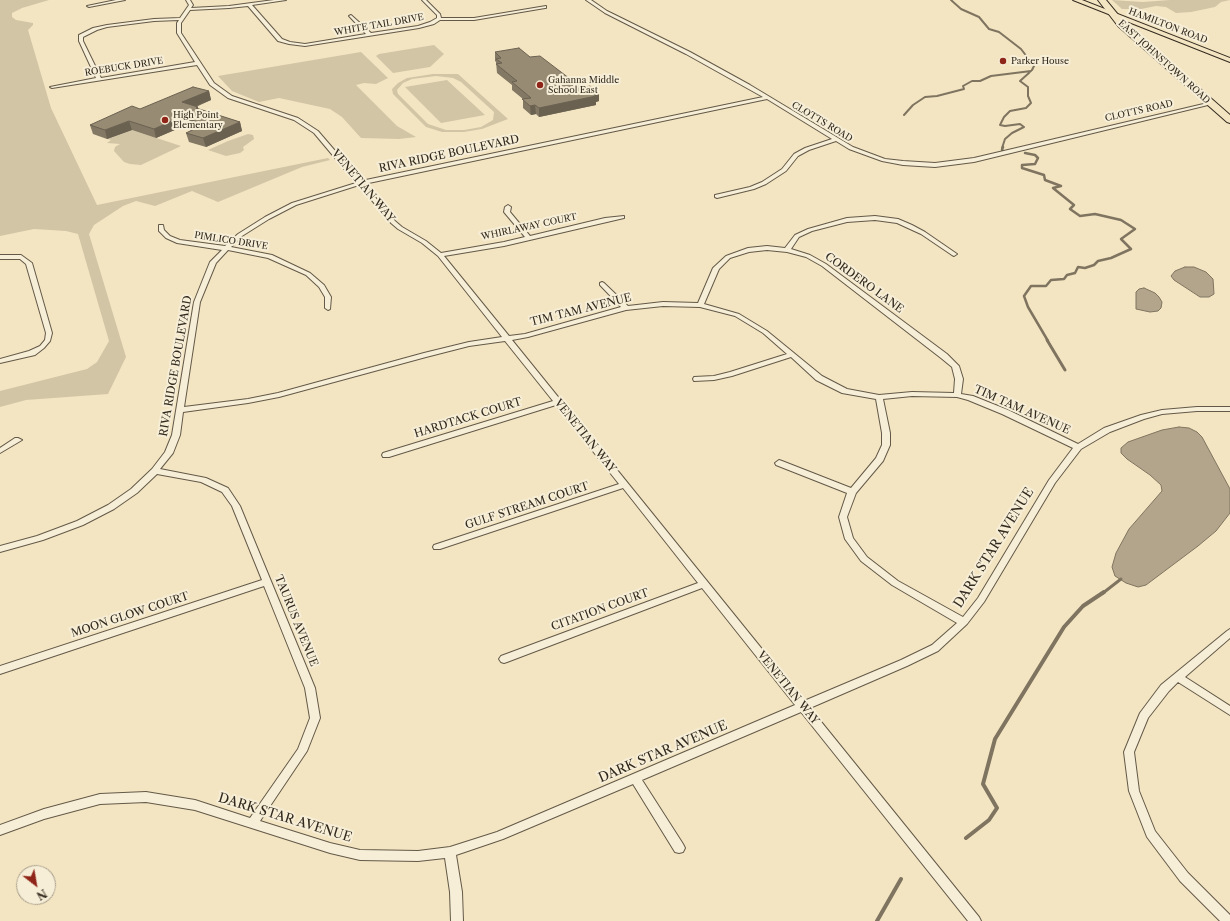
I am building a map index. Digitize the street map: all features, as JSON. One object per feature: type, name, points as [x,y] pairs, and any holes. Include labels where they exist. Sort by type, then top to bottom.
[{"type":"highway","name":"EAST JOHNSTOWN ROAD","points":[[1102,0],[1110,11],[1134,36],[1230,120]]},
{"type":"main road","name":"HAMILTON ROAD","points":[[1076,0],[1230,55]]},
{"type":"main road","name":"HAMILTON ROAD","points":[[1087,0],[1160,32],[1230,60]]},
{"type":"main road","points":[[1134,36],[1136,33],[1143,31],[1160,32]]},
{"type":"street","points":[[89,6],[123,0]]},
{"type":"street","points":[[99,80],[81,41],[82,36],[96,29],[107,26],[154,20],[181,19],[190,9],[191,5],[188,0]]},
{"type":"street","points":[[190,9],[250,5],[284,0]]},
{"type":"street","name":"WHITE TAIL DRIVE","points":[[250,5],[280,40],[295,44],[315,44],[424,26],[439,19],[439,16],[424,0]]},
{"type":"street","name":"CLOTTS ROAD","points":[[588,0],[606,12],[688,53],[767,98],[835,140],[850,148],[884,160],[919,164],[956,163],[1210,103]]},
{"type":"street","points":[[439,19],[474,19],[545,7]]},
{"type":"street","points":[[351,16],[370,35]]},
{"type":"street","name":"VENETIAN WAY","points":[[181,19],[178,28],[179,33],[212,84],[222,92],[296,119],[316,132],[393,222],[400,228],[424,242],[440,255],[975,921]]},
{"type":"street","name":"ROEBUCK DRIVE","points":[[52,88],[198,63]]},
{"type":"street","name":"RIVA RIDGE BOULEVARD","points":[[0,549],[40,538],[80,523],[111,507],[134,491],[156,471],[169,453],[176,434],[197,302],[213,262],[240,235],[267,218],[294,204],[361,183],[767,98]]},
{"type":"street","points":[[717,196],[752,188],[764,183],[780,173],[796,155],[807,149],[835,140]]},
{"type":"street","points":[[508,207],[510,216],[529,238]]},
{"type":"street","name":"WHIRLAWAY COURT","points":[[440,255],[504,244],[622,217]]},
{"type":"street","points":[[787,250],[797,236],[810,230],[847,220],[875,218],[898,221],[910,226],[954,254]]},
{"type":"street","name":"PIMLICO DRIVE","points":[[160,226],[161,230],[168,237],[179,242],[226,248],[270,256],[289,264],[308,274],[322,286],[328,297],[328,308]]},
{"type":"street","name":"CORDERO LANE","points":[[700,305],[716,268],[728,257],[748,250],[767,248],[787,250],[808,256],[824,265],[944,356],[955,366],[959,378],[957,395]]},
{"type":"street","points":[[0,257],[21,257],[29,263],[49,333],[48,340],[42,347],[32,353],[0,361]]},
{"type":"street","points":[[602,284],[626,308]]},
{"type":"street","name":"TIM TAM AVENUE","points":[[180,410],[248,401],[279,395],[424,355],[469,344],[526,336],[626,308],[663,304],[700,305],[737,315],[766,332],[819,378],[845,391],[879,397],[912,394],[957,395],[970,398],[1005,412],[1078,447]]},
{"type":"street","points":[[697,379],[714,378],[732,374],[791,355]]},
{"type":"street","points":[[879,397],[886,433],[886,446],[880,459],[852,492],[843,517],[849,539],[864,559],[895,583],[964,622]]},
{"type":"street","name":"HARDTACK COURT","points":[[386,456],[557,402]]},
{"type":"street","name":"DARK STAR AVENUE","points":[[0,830],[44,814],[100,799],[146,797],[195,805],[330,848],[360,855],[418,856],[450,852],[499,836],[904,664],[935,648],[964,622],[981,600],[1052,482],[1078,447],[1107,430],[1141,417],[1162,412],[1197,409],[1230,409]]},
{"type":"street","points":[[0,451],[18,440]]},
{"type":"street","points":[[779,463],[852,492]]},
{"type":"street","name":"TAURUS AVENUE","points":[[156,471],[203,480],[224,490],[236,506],[310,688],[315,718],[302,751],[252,823]]},
{"type":"street","name":"GULF STREAM COURT","points":[[437,547],[624,485]]},
{"type":"street","name":"MOON GLOW COURT","points":[[0,670],[267,582]]},
{"type":"street","name":"CITATION COURT","points":[[504,659],[704,584]]},
{"type":"street","points":[[1228,921],[1184,877],[1151,834],[1134,791],[1129,752],[1144,716],[1165,688],[1230,633]]},
{"type":"street","points":[[1178,677],[1230,711]]},
{"type":"street","points":[[636,779],[679,848]]},
{"type":"street","points":[[450,852],[456,892],[457,921]]},
{"type":"shaded area","points":[[0,0],[49,0],[22,8],[12,13],[12,17],[16,20],[33,23],[28,30],[51,108],[97,205],[328,158],[330,160],[302,167],[218,202],[192,191],[155,206],[136,201],[123,206],[94,225],[89,234],[126,357],[108,394],[26,400],[0,407],[0,391],[87,369],[97,362],[109,341],[78,234],[66,231],[34,229],[0,236]]},
{"type":"shaded area","points":[[1112,0],[1143,2],[1170,0],[1230,0],[1221,2],[1215,7],[1191,12],[1176,13],[1166,7],[1156,6],[1141,9],[1122,9]]},
{"type":"shaded area","points":[[434,45],[444,54],[430,67],[393,73],[376,56],[379,54]]},
{"type":"shaded area","points":[[361,52],[388,78],[376,84],[364,83],[356,85],[397,126],[416,137],[399,139],[361,138],[342,117],[330,109],[279,98],[259,102],[232,91],[218,76]]},
{"type":"shaded area","points":[[433,74],[458,74],[508,119],[482,129],[464,132],[442,132],[426,127],[393,94],[392,89],[398,83],[407,78]],"holes":[[[436,76],[453,78],[461,82],[494,112],[493,120],[481,127],[464,130],[446,130],[428,124],[398,94],[397,90],[403,83],[412,79]]]},
{"type":"shaded area","points":[[447,80],[485,115],[441,123],[405,87]]},
{"type":"shaded area","points":[[132,130],[181,146],[141,165],[130,164],[124,162],[114,151],[115,147],[120,144],[107,143],[111,140],[107,139]]},
{"type":"shaded area","points":[[248,134],[253,135],[254,139],[243,147],[244,150],[240,153],[226,156],[208,150],[228,141]]},
{"type":"shaded area","points":[[1185,267],[1194,267],[1206,272],[1213,279],[1214,294],[1209,297],[1200,297],[1174,280],[1171,276],[1175,271]]},
{"type":"shaded area","points":[[1144,288],[1155,293],[1159,297],[1162,302],[1161,308],[1158,311],[1150,312],[1136,309],[1136,292],[1139,289]]},
{"type":"shaded area","points":[[1179,427],[1189,428],[1197,432],[1202,437],[1230,489],[1230,513],[1216,531],[1198,546],[1146,585],[1138,587],[1126,583],[1115,576],[1112,567],[1116,553],[1129,529],[1162,491],[1161,485],[1121,453],[1121,448],[1128,442],[1162,430]]},
{"type":"building","name":"Gahanna Middle School East","points":[[519,48],[530,57],[540,56],[582,88],[590,86],[599,93],[593,94],[596,96],[539,108],[535,105],[530,106],[522,99],[531,98],[512,82],[517,81],[496,64],[502,63],[496,59],[501,58],[495,52]]},
{"type":"building","points":[[193,87],[209,91],[182,102],[240,122],[203,138],[186,133],[205,124],[181,117],[154,129],[129,121],[105,130],[90,125],[132,106],[140,109]]},
{"type":"waterway","points":[[951,0],[961,9],[979,17],[989,29],[999,32],[1021,49],[1034,66],[1032,70]]},
{"type":"waterway","points":[[904,115],[913,105],[925,97],[937,96],[964,89],[963,86],[972,81],[980,81],[991,76],[1031,71]]},
{"type":"waterway","points":[[1002,148],[1005,139],[1012,133],[1024,127],[1020,124],[1005,126],[1000,125],[1004,117],[1010,111],[1026,108],[1031,103],[1028,96],[1028,87],[1020,81],[1030,72]]},
{"type":"waterway","points":[[1025,153],[1035,155],[1038,158],[1035,164],[1022,165],[1022,168],[1044,175],[1045,180],[1061,186],[1053,188],[1074,205],[1070,209],[1080,216],[1095,214],[1121,220],[1135,229],[1121,239],[1131,249],[1111,258],[1098,261],[1094,265],[1085,268],[1078,267],[1075,273],[1067,275],[1064,279],[1051,280],[1046,286],[1031,286],[1024,296],[1028,307],[1048,341]]},
{"type":"waterway","points":[[1047,340],[1065,370]]},
{"type":"waterway","points":[[1103,593],[1121,579]]},
{"type":"waterway","points":[[966,838],[989,820],[997,808],[983,784],[995,739],[1064,627],[1083,606],[1104,592]]},
{"type":"waterway","points":[[877,921],[901,879]]},
{"type":"place","name":"Parker House","points":[[1003,61]]},
{"type":"place","name":"Gahanna Middle School East","points":[[540,85]]},
{"type":"place","name":"High Point Elementary","points":[[165,120]]}]
